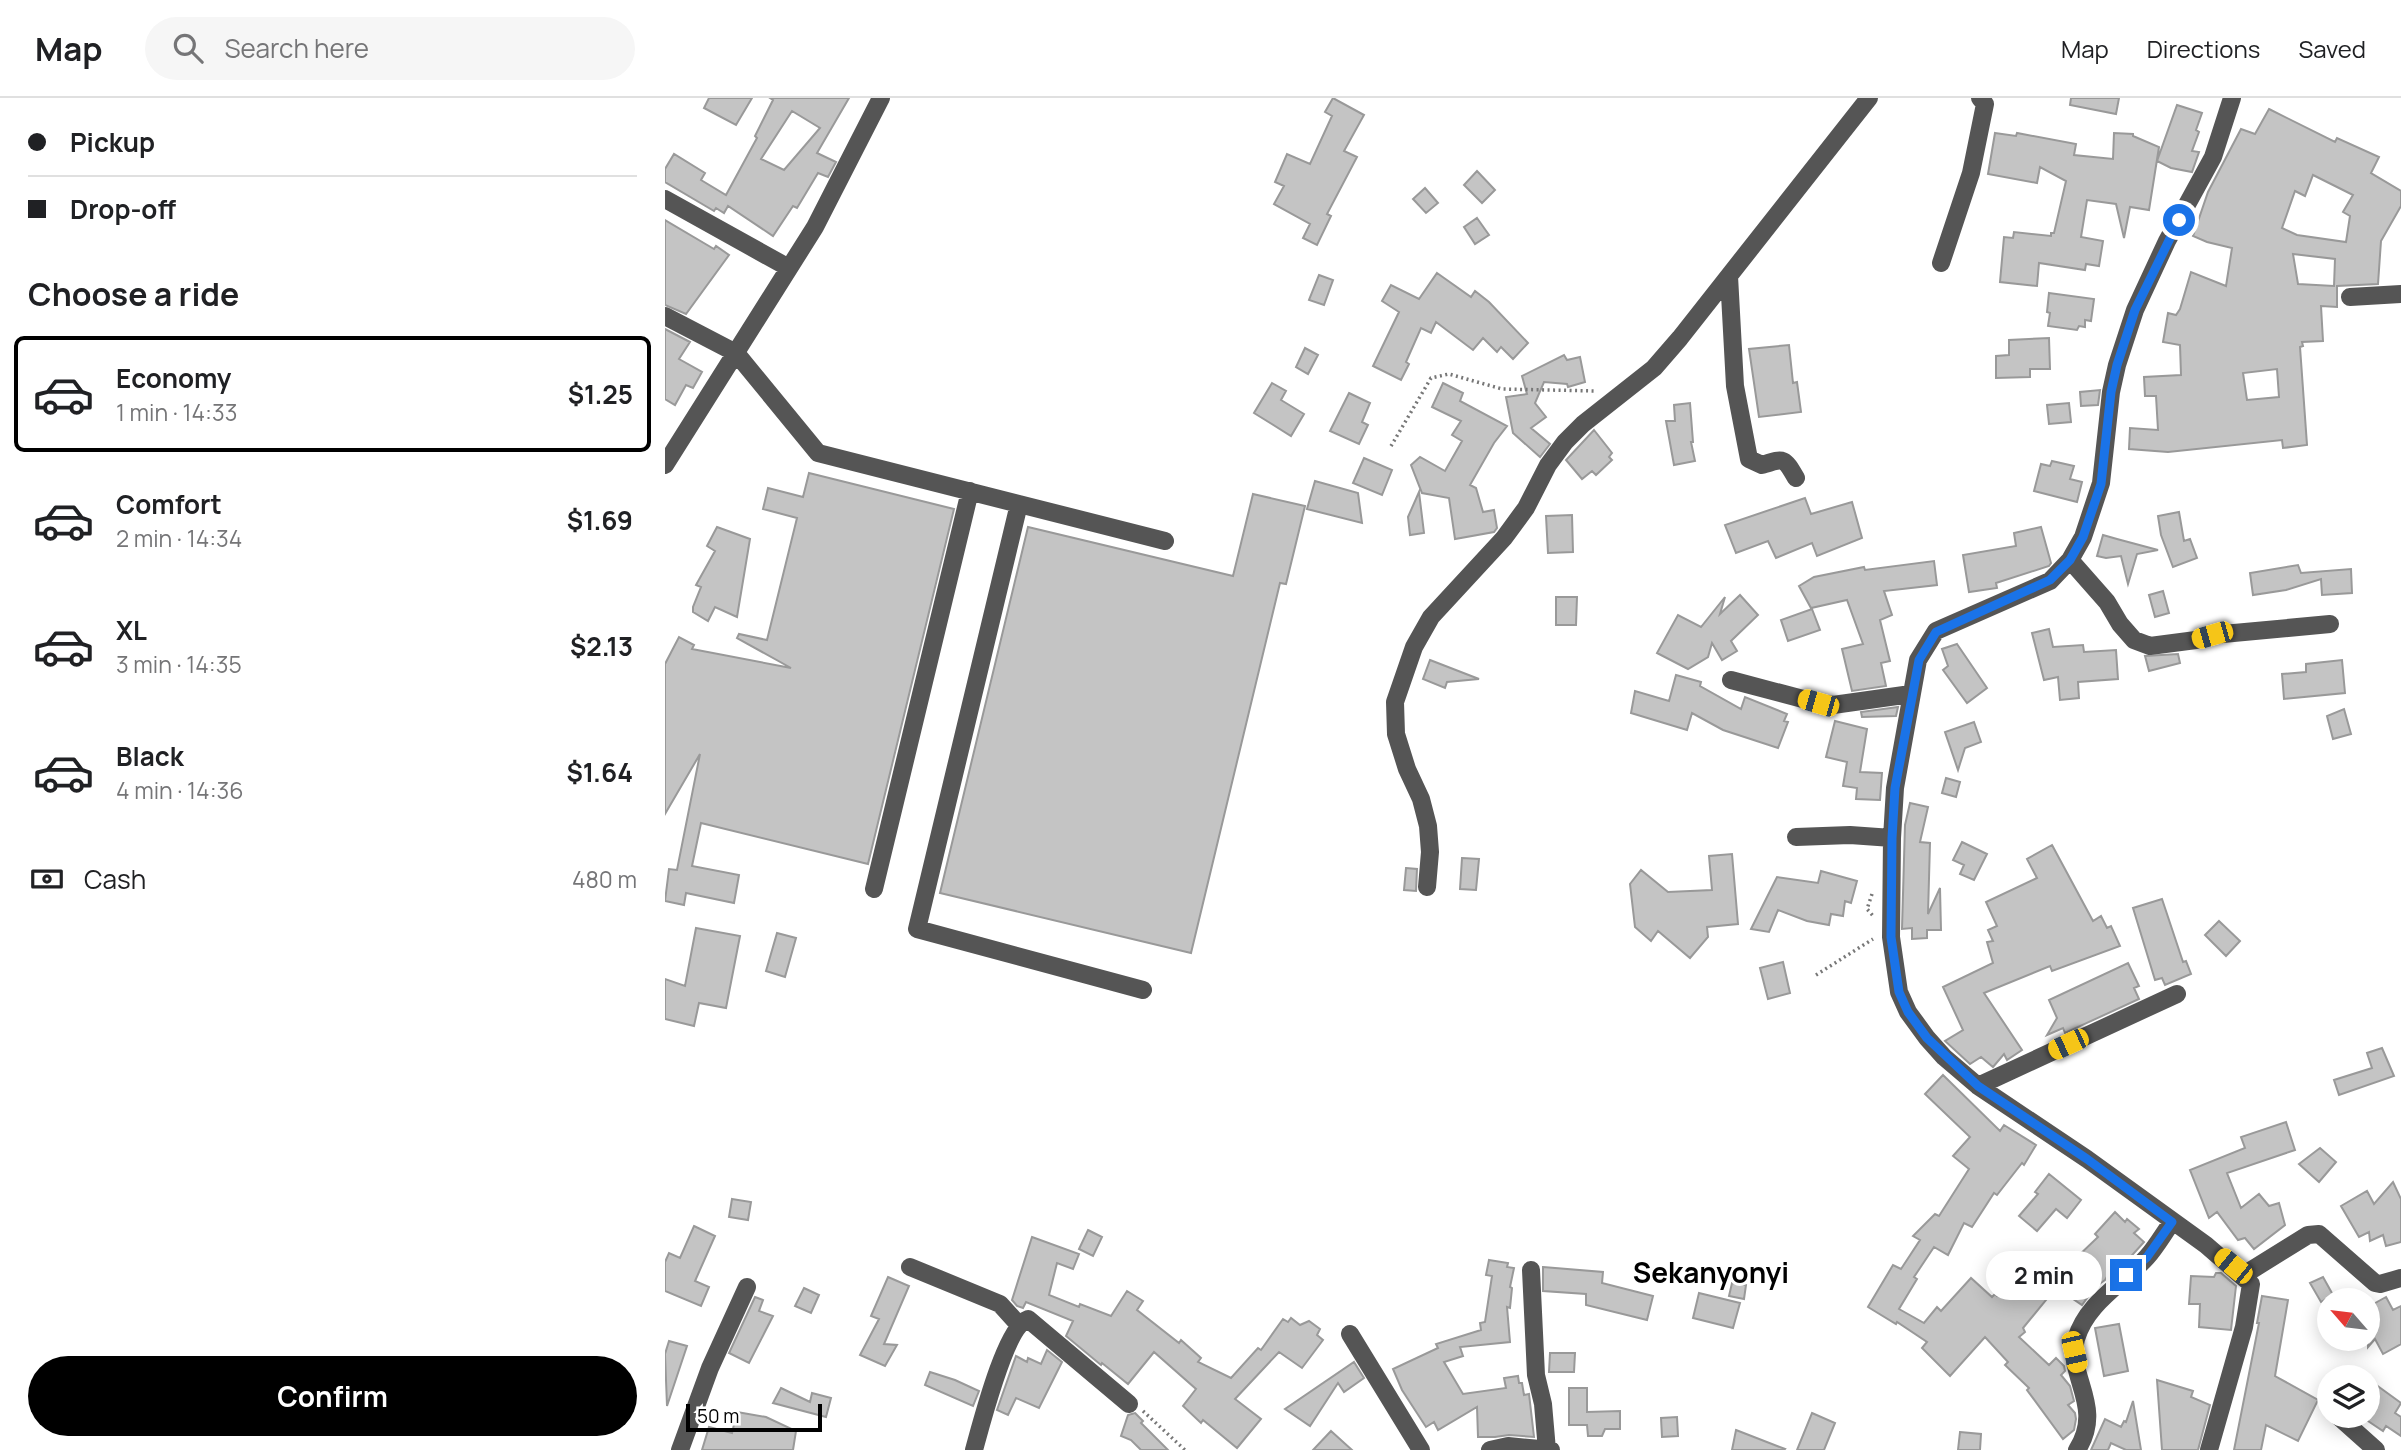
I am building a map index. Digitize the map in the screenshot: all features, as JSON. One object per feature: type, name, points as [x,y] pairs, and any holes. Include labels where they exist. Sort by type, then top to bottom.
[{"type":"street","points":[[665,465],[815,227],[881,98]]},
{"type":"street","points":[[1427,887],[1430,852],[1428,826],[1397,734],[1395,702],[1414,647],[1431,617],[1519,518],[1548,465],[1565,442],[1583,424],[1654,368],[1869,98]]},
{"type":"street","points":[[1941,262],[1971,173],[1985,104],[1980,98]]},
{"type":"street","points":[[2209,1450],[2249,1302],[2251,1284],[2206,1245],[2087,1159],[1978,1086],[1927,1038],[1908,1012],[1899,992],[1891,937],[1892,838],[1895,788],[1919,660],[1936,632],[2050,580],[2070,560],[2083,537],[2101,484],[2111,392],[2135,310],[2167,241],[2213,158],[2232,98]]},
{"type":"street","points":[[665,199],[789,268]]},
{"type":"street","points":[[1729,276],[1735,386],[1749,459],[1762,465],[1780,459],[1785,461],[1796,478]]},
{"type":"street","points":[[2350,297],[2401,294]]},
{"type":"street","points":[[665,316],[736,353],[818,453],[1165,541]]},
{"type":"street","points":[[874,889],[970,491]]},
{"type":"street","points":[[1019,504],[917,929],[1143,990]]},
{"type":"street","points":[[2070,560],[2107,602],[2134,640],[2150,646],[2196,640],[2212,635],[2330,624]]},
{"type":"street","points":[[1731,680],[1833,705],[1911,694]]},
{"type":"street","points":[[1796,837],[1850,835],[1892,838]]},
{"type":"street","points":[[1978,1086],[2177,994]]},
{"type":"street","points":[[2077,1450],[2088,1426],[2087,1406],[2074,1352],[2076,1338],[2088,1316],[2106,1294],[2147,1257],[2172,1222]]},
{"type":"street","points":[[2242,1276],[2315,1233],[2375,1283],[2401,1278]]},
{"type":"street","points":[[910,1268],[1000,1304],[1019,1325]]},
{"type":"street","points":[[1490,1450],[1508,1446],[1549,1450],[1536,1375],[1531,1270]]},
{"type":"street","points":[[680,1450],[710,1368],[747,1286]]},
{"type":"street","points":[[974,1450],[992,1384],[1019,1325],[1028,1319],[1129,1404]]},
{"type":"street","points":[[1350,1334],[1421,1450]]},
{"type":"street","points":[[2351,1428],[2376,1450]]},
{"type":"path","points":[[1391,446],[1431,378],[1449,374],[1502,389],[1545,392],[1626,391]]},
{"type":"path","points":[[1816,975],[1880,934]]},
{"type":"path","points":[[1129,1404],[1143,1411],[1185,1450]]},
{"type":"building","points":[[709,98],[752,98],[736,125],[704,108]]},
{"type":"building","points":[[770,98],[849,98],[817,153],[836,162],[828,177],[818,173],[797,208],[793,206],[773,236],[728,206],[724,213],[716,208],[714,211],[665,182],[665,169],[674,154],[705,173],[701,180],[726,195],[757,138],[755,136],[773,100]],"holes":[[[792,111],[820,128],[784,170],[761,159]]]},
{"type":"building","points":[[1333,98],[1364,115],[1344,151],[1357,157],[1327,214],[1331,216],[1317,245],[1303,238],[1310,224],[1274,204],[1284,186],[1275,182],[1287,154],[1310,164],[1332,116],[1325,112]]},
{"type":"building","points":[[2071,98],[2119,98],[2116,114],[2070,105]]},
{"type":"building","points":[[2177,105],[2202,113],[2192,151],[2199,152],[2192,172],[2171,168],[2157,161]]},
{"type":"building","points":[[2269,109],[2335,142],[2337,138],[2379,157],[2371,173],[2401,191],[2401,206],[2381,241],[2378,284],[2337,286],[2337,307],[2321,306],[2323,341],[2302,342],[2303,346],[2300,347],[2307,445],[2283,448],[2282,440],[2168,452],[2129,449],[2130,428],[2158,430],[2156,396],[2145,396],[2144,377],[2181,375],[2180,345],[2163,342],[2168,313],[2176,315],[2180,309],[2191,272],[2226,286],[2232,248],[2193,236],[2208,192],[2241,129],[2255,134]],"holes":[[[2313,175],[2353,195],[2343,212],[2350,216],[2346,242],[2297,235],[2282,228],[2295,191],[2305,196]],[[2293,254],[2335,259],[2334,286],[2298,284]],[[2277,369],[2279,397],[2247,400],[2243,373]]]},
{"type":"building","points":[[1995,133],[2016,136],[2017,133],[2076,144],[2074,155],[2113,159],[2114,133],[2133,134],[2159,147],[2149,210],[2130,207],[2124,238],[2116,204],[2087,200],[2081,237],[2103,241],[2099,266],[2086,264],[2085,270],[2039,263],[2037,286],[2000,282],[2004,237],[2013,238],[2014,232],[2051,236],[2051,233],[2054,233],[2066,181],[2040,167],[2037,183],[1988,174]]},
{"type":"building","points":[[1477,171],[1495,190],[1482,203],[1464,185]]},
{"type":"building","points":[[1425,188],[1438,203],[1426,213],[1413,199]]},
{"type":"building","points":[[1477,218],[1489,235],[1475,244],[1464,227]]},
{"type":"building","points":[[665,220],[729,255],[686,314],[665,305]]},
{"type":"building","points":[[1437,273],[1471,297],[1475,291],[1528,343],[1513,359],[1501,347],[1497,352],[1483,338],[1473,350],[1436,322],[1431,333],[1421,328],[1401,380],[1373,366],[1399,312],[1382,301],[1391,285],[1419,299]]},
{"type":"building","points":[[1319,275],[1333,280],[1324,305],[1309,300]]},
{"type":"building","points":[[2049,293],[2094,299],[2091,321],[2085,320],[2085,327],[2079,326],[2077,330],[2048,326]]},
{"type":"building","points":[[665,329],[690,342],[679,359],[702,372],[693,388],[686,385],[675,405],[665,399]]},
{"type":"building","points":[[2049,338],[2050,369],[2030,369],[2030,377],[1996,378],[1996,356],[2009,355],[2009,340]]},
{"type":"building","points":[[1789,345],[1793,383],[1797,382],[1801,412],[1759,417],[1749,349]]},
{"type":"building","points":[[1305,348],[1318,355],[1308,374],[1296,367]]},
{"type":"building","points":[[1564,355],[1567,360],[1580,357],[1585,382],[1568,387],[1567,384],[1544,382],[1535,403],[1546,417],[1531,428],[1550,444],[1540,457],[1513,433],[1506,397],[1527,394],[1522,376]]},
{"type":"building","points":[[1272,383],[1286,391],[1281,400],[1304,414],[1291,436],[1254,413]]},
{"type":"building","points":[[1443,383],[1463,393],[1460,401],[1507,426],[1470,485],[1476,488],[1483,512],[1494,510],[1497,528],[1494,532],[1455,539],[1449,498],[1422,493],[1411,465],[1420,457],[1445,471],[1462,441],[1452,435],[1461,421],[1432,407]]},
{"type":"building","points":[[2100,390],[2098,405],[2081,406],[2080,392]]},
{"type":"building","points":[[1349,393],[1370,403],[1362,422],[1368,425],[1359,444],[1330,431]]},
{"type":"building","points":[[1690,403],[1691,442],[1695,461],[1674,465],[1666,421],[1675,421],[1674,405]]},
{"type":"building","points":[[2069,403],[2071,422],[2049,424],[2047,405]]},
{"type":"building","points":[[1594,430],[1612,453],[1609,457],[1612,460],[1596,475],[1592,471],[1582,479],[1566,460]]},
{"type":"building","points":[[1364,458],[1392,470],[1382,495],[1353,483]]},
{"type":"building","points":[[2052,461],[2074,466],[2070,479],[2082,482],[2077,502],[2034,491],[2041,464],[2050,466]]},
{"type":"building","points":[[809,473],[954,509],[868,864],[701,823],[692,866],[739,875],[734,903],[686,893],[684,905],[665,901],[669,869],[677,870],[700,754],[665,814],[665,664],[679,637],[694,645],[692,649],[791,668],[737,638],[739,634],[767,640],[797,518],[763,509],[768,488],[803,497]]},
{"type":"building","points":[[1315,481],[1358,493],[1362,523],[1307,509]]},
{"type":"building","points":[[1419,492],[1424,533],[1410,535],[1408,517]]},
{"type":"building","points":[[1253,494],[1305,506],[1286,584],[1280,583],[1191,953],[940,893],[1028,527],[1233,576]]},
{"type":"building","points":[[1805,498],[1811,514],[1852,502],[1862,538],[1817,556],[1812,543],[1776,558],[1768,541],[1736,553],[1725,525]]},
{"type":"building","points":[[2179,512],[2184,541],[2190,539],[2197,558],[2173,567],[2161,535],[2158,516]]},
{"type":"building","points":[[1572,515],[1573,552],[1548,553],[1546,516]]},
{"type":"building","points":[[717,527],[750,539],[737,617],[715,607],[708,621],[693,612],[693,607],[701,587],[696,585],[715,551],[707,546]]},
{"type":"building","points":[[2041,527],[2051,563],[2049,566],[1996,583],[1997,588],[1969,592],[1963,555],[2016,546],[2014,533]]},
{"type":"building","points":[[2103,535],[2158,550],[2137,554],[2128,584],[2121,556],[2097,556]]},
{"type":"building","points":[[1934,561],[1937,585],[1884,591],[1892,615],[1880,620],[1890,661],[1881,663],[1886,686],[1852,691],[1842,649],[1863,644],[1847,600],[1811,608],[1799,586],[1814,577],[1864,567],[1865,570]]},
{"type":"building","points":[[2298,565],[2301,573],[2351,569],[2352,593],[2322,595],[2321,579],[2286,590],[2253,595],[2250,573]]},
{"type":"building","points":[[2163,591],[2169,613],[2155,617],[2149,595]]},
{"type":"building","points":[[1740,595],[1758,615],[1731,641],[1737,651],[1722,660],[1712,643],[1708,657],[1688,669],[1657,653],[1678,615],[1701,627],[1725,597],[1720,614]]},
{"type":"building","points":[[1556,597],[1577,597],[1576,625],[1556,625]]},
{"type":"building","points":[[1812,609],[1820,630],[1788,641],[1781,620]]},
{"type":"building","points":[[2049,629],[2053,647],[2083,645],[2084,652],[2116,650],[2118,679],[2078,682],[2079,698],[2060,700],[2058,677],[2044,680],[2032,633]]},
{"type":"building","points":[[1957,644],[1987,688],[1967,703],[1943,670],[1948,666],[1942,649]]},
{"type":"building","points":[[2178,654],[2180,663],[2149,671],[2145,656]]},
{"type":"building","points":[[1430,660],[1479,679],[1447,682],[1445,688],[1423,679]]},
{"type":"building","points":[[2342,660],[2345,693],[2284,699],[2282,674],[2306,672],[2306,664]]},
{"type":"building","points":[[1676,675],[1701,682],[1700,686],[1741,709],[1745,697],[1787,714],[1784,721],[1788,722],[1778,748],[1723,730],[1692,713],[1687,730],[1631,713],[1635,691],[1669,701]]},
{"type":"building","points":[[1898,707],[1896,716],[1862,717],[1861,712]]},
{"type":"building","points":[[2344,709],[2351,734],[2333,739],[2327,716]]},
{"type":"building","points":[[1835,721],[1867,729],[1860,772],[1882,773],[1880,800],[1856,799],[1857,788],[1843,786],[1847,762],[1826,757]]},
{"type":"building","points":[[1974,722],[1981,742],[1965,748],[1958,770],[1945,732]]},
{"type":"building","points":[[1946,778],[1960,782],[1956,797],[1942,793]]},
{"type":"building","points":[[1910,803],[1928,807],[1920,842],[1930,843],[1928,914],[1940,888],[1941,930],[1927,930],[1927,938],[1912,939],[1912,928],[1902,929],[1905,825]]},
{"type":"building","points":[[1962,842],[1987,854],[1974,880],[1960,874],[1964,865],[1953,860]]},
{"type":"building","points":[[2052,845],[2093,921],[2101,916],[2107,928],[2111,926],[2120,946],[2052,971],[2050,966],[1984,993],[2022,1050],[2007,1060],[2004,1054],[1993,1067],[1981,1057],[1970,1064],[1945,1041],[1963,1030],[1943,987],[1993,963],[1987,942],[1993,941],[1988,930],[1997,926],[1986,902],[2037,878],[2027,859]]},
{"type":"building","points":[[1732,854],[1738,924],[1707,927],[1708,937],[1690,958],[1658,931],[1651,941],[1635,927],[1630,884],[1641,870],[1668,892],[1712,890],[1709,856]]},
{"type":"building","points":[[1462,858],[1479,859],[1476,890],[1460,889]]},
{"type":"building","points":[[1406,868],[1417,869],[1416,891],[1404,890]]},
{"type":"building","points":[[1821,871],[1857,881],[1851,903],[1845,901],[1843,916],[1831,914],[1829,925],[1807,921],[1778,910],[1769,932],[1751,929],[1777,877],[1818,883]]},
{"type":"building","points":[[2162,899],[2183,962],[2186,961],[2191,974],[2165,985],[2162,978],[2155,980],[2133,908]]},
{"type":"building","points":[[2219,921],[2240,941],[2226,956],[2205,935]]},
{"type":"building","points":[[696,928],[740,936],[726,1008],[699,1003],[694,1026],[665,1019],[665,979],[685,986]]},
{"type":"building","points":[[777,933],[796,938],[785,977],[766,971]]},
{"type":"building","points":[[1783,962],[1790,993],[1768,999],[1760,968]]},
{"type":"building","points":[[2128,963],[2139,986],[2134,988],[2139,999],[2065,1033],[2063,1028],[2047,1035],[2057,1018],[2049,1000]]},
{"type":"building","points":[[2382,1048],[2394,1076],[2339,1095],[2334,1080],[2372,1068],[2367,1053]]},
{"type":"building","points":[[1943,1075],[2000,1131],[2004,1125],[2036,1145],[2024,1165],[2022,1163],[1997,1195],[1994,1193],[1972,1227],[1964,1223],[1948,1255],[1934,1247],[1914,1277],[1917,1279],[1899,1309],[1924,1323],[1937,1307],[1941,1311],[1971,1278],[1992,1297],[1995,1294],[1997,1296],[2020,1269],[2034,1280],[2051,1294],[2023,1328],[2025,1332],[2019,1337],[2049,1365],[2056,1358],[2064,1366],[2065,1371],[2061,1375],[2070,1386],[2074,1401],[2068,1405],[2075,1413],[2076,1419],[2074,1430],[2063,1439],[2027,1390],[2029,1388],[2005,1365],[2008,1362],[1985,1337],[1950,1376],[1922,1348],[1927,1342],[1868,1307],[1893,1265],[1901,1269],[1920,1240],[1913,1236],[1935,1214],[1939,1216],[1969,1169],[1953,1156],[1970,1137],[1925,1094]]},
{"type":"building","points":[[2286,1122],[2295,1150],[2227,1173],[2241,1208],[2259,1194],[2269,1206],[2279,1203],[2285,1225],[2254,1249],[2245,1238],[2238,1240],[2217,1212],[2209,1218],[2190,1170],[2245,1148],[2241,1137]]},
{"type":"building","points":[[2320,1148],[2336,1162],[2319,1182],[2299,1164]]},
{"type":"building","points":[[2049,1174],[2081,1200],[2067,1218],[2056,1209],[2037,1231],[2019,1216],[2038,1194],[2035,1192]]},
{"type":"building","points":[[2393,1182],[2401,1199],[2401,1242],[2386,1246],[2383,1235],[2370,1241],[2369,1232],[2359,1237],[2341,1206],[2367,1191],[2374,1204]]},
{"type":"building","points":[[732,1199],[751,1202],[748,1220],[729,1217]]},
{"type":"building","points":[[2115,1212],[2125,1222],[2127,1219],[2139,1229],[2134,1233],[2144,1242],[2126,1262],[2119,1257],[2105,1280],[2095,1287],[2082,1305],[2050,1283],[2098,1237],[2095,1234]]},
{"type":"building","points":[[694,1226],[715,1236],[695,1281],[709,1287],[701,1306],[665,1291],[665,1262],[669,1253],[680,1258]]},
{"type":"building","points":[[1088,1230],[1102,1237],[1093,1256],[1079,1249]]},
{"type":"building","points":[[1032,1237],[1079,1254],[1073,1269],[1057,1263],[1049,1295],[1111,1316],[1127,1291],[1143,1301],[1137,1310],[1179,1343],[1181,1340],[1201,1358],[1198,1362],[1231,1378],[1258,1348],[1261,1350],[1283,1319],[1288,1322],[1291,1318],[1300,1325],[1309,1321],[1320,1329],[1317,1335],[1323,1340],[1302,1368],[1279,1352],[1235,1399],[1261,1419],[1237,1448],[1203,1420],[1201,1423],[1183,1406],[1196,1389],[1154,1352],[1128,1384],[1066,1336],[1073,1321],[1026,1302],[1023,1308],[1017,1306],[1012,1300]]},
{"type":"building","points":[[1489,1260],[1508,1263],[1507,1267],[1514,1268],[1510,1308],[1507,1307],[1510,1342],[1460,1347],[1463,1356],[1444,1362],[1463,1394],[1506,1388],[1504,1378],[1518,1376],[1524,1395],[1529,1394],[1534,1437],[1478,1437],[1477,1407],[1438,1430],[1434,1422],[1426,1427],[1402,1390],[1393,1369],[1438,1348],[1436,1344],[1481,1330],[1480,1323],[1485,1322],[1492,1276],[1486,1275]]},
{"type":"building","points":[[1543,1267],[1603,1272],[1602,1283],[1653,1296],[1647,1320],[1586,1305],[1586,1294],[1543,1291]]},
{"type":"building","points":[[2216,1273],[2221,1273],[2236,1286],[2231,1330],[2199,1327],[2200,1304],[2189,1304],[2191,1276],[2214,1277]]},
{"type":"building","points":[[888,1277],[909,1286],[884,1344],[897,1345],[885,1366],[860,1355],[879,1319],[871,1316]]},
{"type":"building","points":[[2323,1277],[2329,1288],[2317,1288],[2317,1295],[2310,1283]]},
{"type":"building","points":[[1732,1283],[1746,1285],[1744,1299],[1729,1296]]},
{"type":"building","points":[[804,1288],[819,1295],[811,1313],[795,1306]]},
{"type":"building","points":[[1699,1293],[1740,1303],[1733,1328],[1693,1318]]},
{"type":"building","points":[[2262,1296],[2288,1300],[2275,1376],[2317,1399],[2317,1402],[2298,1441],[2266,1425],[2261,1450],[2234,1450],[2259,1323]]},
{"type":"building","points":[[755,1297],[763,1300],[759,1311],[773,1316],[749,1363],[729,1353]]},
{"type":"building","points":[[2386,1297],[2393,1310],[2401,1306],[2401,1344],[2383,1354],[2380,1348],[2380,1300]]},
{"type":"building","points":[[2119,1324],[2128,1371],[2104,1376],[2095,1328]]},
{"type":"building","points":[[669,1341],[687,1346],[667,1406],[665,1354]]},
{"type":"building","points":[[1047,1350],[1062,1362],[1039,1408],[1016,1398],[1008,1415],[997,1410],[1016,1356],[1027,1362],[1028,1358],[1041,1364]]},
{"type":"building","points":[[1550,1353],[1575,1353],[1574,1372],[1549,1372]]},
{"type":"building","points":[[1354,1362],[1364,1378],[1344,1392],[1338,1383],[1310,1426],[1285,1409]]},
{"type":"building","points":[[930,1372],[979,1391],[973,1406],[925,1385]]},
{"type":"building","points":[[2157,1380],[2193,1391],[2191,1397],[2210,1405],[2198,1450],[2162,1450]]},
{"type":"building","points":[[781,1388],[810,1402],[812,1393],[831,1398],[826,1417],[773,1403]]},
{"type":"building","points":[[1569,1388],[1587,1388],[1587,1412],[1620,1411],[1620,1429],[1605,1429],[1602,1436],[1588,1436],[1587,1425],[1569,1425]]},
{"type":"building","points":[[2380,1388],[2401,1403],[2395,1413],[2401,1417],[2401,1436],[2386,1426],[2383,1431],[2378,1428]]},
{"type":"building","points":[[2133,1401],[2141,1450],[2126,1450],[2111,1443],[2108,1450],[2091,1450],[2105,1419],[2121,1427],[2124,1421],[2126,1422]]},
{"type":"building","points":[[737,1412],[766,1417],[796,1431],[793,1450],[702,1450],[709,1427],[732,1433]]},
{"type":"building","points":[[1135,1413],[1143,1421],[1141,1423],[1168,1450],[1141,1450],[1131,1440],[1121,1436],[1128,1415]]},
{"type":"building","points":[[1812,1413],[1835,1423],[1824,1450],[1797,1450]]},
{"type":"building","points":[[1677,1417],[1678,1436],[1662,1437],[1661,1418]]},
{"type":"building","points":[[1736,1430],[1785,1449],[1732,1450]]},
{"type":"building","points":[[1331,1431],[1352,1450],[1313,1450]]},
{"type":"building","points":[[1960,1432],[1981,1434],[1980,1450],[1958,1450]]},
{"type":"district","name":"Sekanyonyi","points":[[1711,1272]]},
{"type":"route","points":[[2126,1275],[2147,1257],[2172,1222],[2087,1159],[1966,1077],[1927,1038],[1908,1012],[1899,992],[1891,937],[1892,838],[1895,788],[1919,660],[1936,632],[2050,580],[2070,560],[2083,537],[2101,484],[2111,392],[2117,365],[2135,310],[2179,220]]}]
